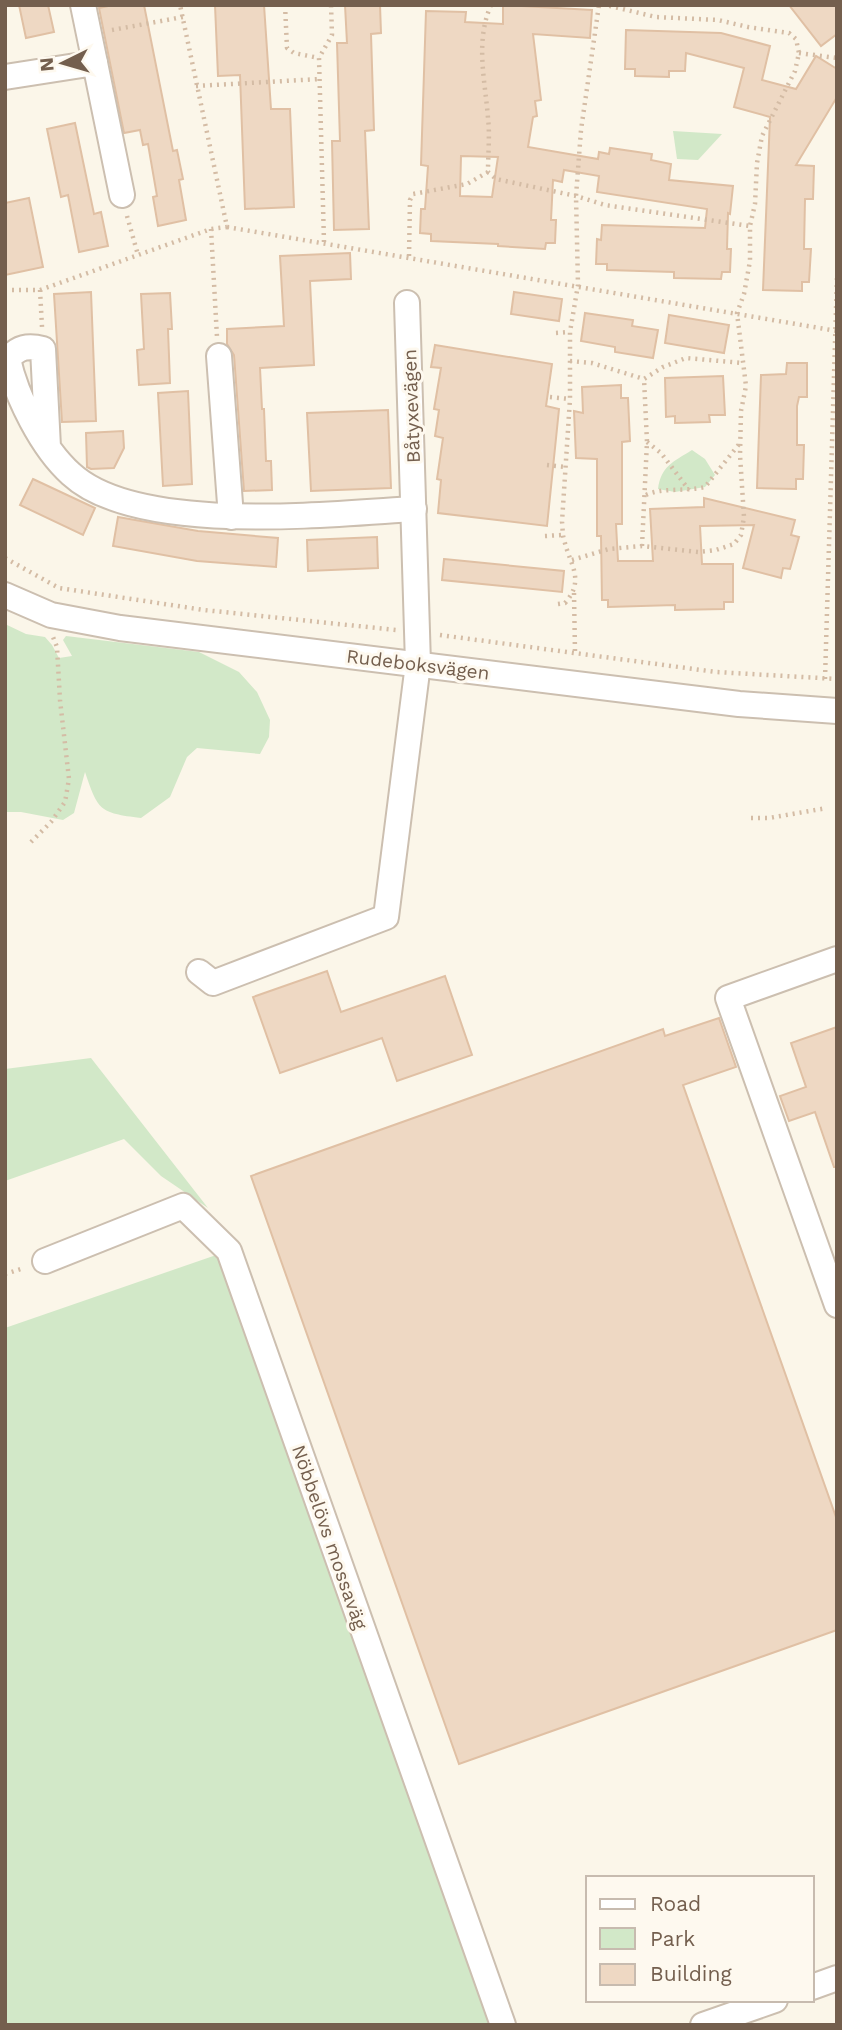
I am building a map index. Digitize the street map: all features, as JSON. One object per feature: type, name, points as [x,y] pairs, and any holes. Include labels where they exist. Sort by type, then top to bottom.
[{"type":"street","points":[[83,5],[122,195]]},
{"type":"street","points":[[5,77],[95,63]]},
{"type":"street","name":"Båtyxevägen","points":[[199,972],[213,983],[386,917],[418,664],[407,303]]},
{"type":"street","points":[[48,447],[43,349],[25,346],[16,350],[8,359],[18,393],[48,447],[71,475],[106,494],[176,512],[231,517],[303,516],[414,509]]},
{"type":"street","points":[[219,356],[231,517]]},
{"type":"street","name":"Rudeboksvägen","points":[[5,594],[51,615],[120,628],[739,704],[837,711]]},
{"type":"street","points":[[837,959],[728,998],[837,1305]]},
{"type":"street","name":"Nöbbelövs mossaväg","points":[[45,1261],[183,1206],[229,1251],[503,2025]]},
{"type":"street","points":[[814,1986],[837,1978]]},
{"type":"street","points":[[703,2025],[769,2002]]},
{"type":"path","points":[[180,5],[227,227]]},
{"type":"path","points":[[285,5],[287,48],[294,53],[319,58]]},
{"type":"path","points":[[324,242],[319,58],[332,35],[331,5]]},
{"type":"path","points":[[491,5],[484,21],[481,56],[489,121],[488,172],[496,179],[605,205],[750,226]]},
{"type":"path","points":[[575,653],[575,578],[563,534],[570,399],[570,332],[578,285],[576,196],[581,130],[599,5]]},
{"type":"path","points":[[572,560],[609,549],[642,546],[698,552],[716,550],[734,544],[741,535],[744,517],[741,411],[746,386],[737,313],[744,294],[750,261],[750,226],[762,136],[794,71],[799,53],[796,39],[789,33],[718,20],[656,17],[606,5]]},
{"type":"path","points":[[89,35],[183,18]]},
{"type":"path","points":[[799,53],[837,58]]},
{"type":"path","points":[[196,86],[320,79]]},
{"type":"path","points":[[409,256],[410,200],[413,194],[467,184],[488,172]]},
{"type":"path","points":[[122,195],[138,256]]},
{"type":"path","points":[[5,290],[40,290],[211,229],[227,227],[836,331]]},
{"type":"path","points":[[211,229],[219,356]]},
{"type":"path","points":[[837,275],[834,489],[825,679],[837,680]]},
{"type":"path","points":[[40,290],[43,349]]},
{"type":"path","points":[[556,332],[570,332]]},
{"type":"path","points":[[644,380],[663,367],[686,358],[743,363]]},
{"type":"path","points":[[570,361],[592,363],[644,380]]},
{"type":"path","points":[[642,546],[647,442],[644,380]]},
{"type":"path","points":[[550,397],[570,399]]},
{"type":"path","points":[[646,495],[659,489],[690,491],[705,487],[741,441]]},
{"type":"path","points":[[647,442],[660,453],[690,491]]},
{"type":"path","points":[[547,465],[566,467]]},
{"type":"path","points":[[545,536],[563,534]]},
{"type":"path","points":[[558,604],[565,603],[574,592]]},
{"type":"path","points":[[31,842],[51,822],[65,802],[69,779],[57,647],[51,633]]},
{"type":"path","points":[[751,818],[769,818],[827,808]]},
{"type":"green space","points":[[673,131],[722,134],[698,160],[677,159]]},
{"type":"green space","points":[[692,450],[705,459],[715,475],[705,487],[675,492],[658,489],[665,470]]},
{"type":"green space","points":[[5,624],[26,634],[45,637],[59,658],[72,656],[63,640],[66,636],[199,652],[239,672],[257,692],[270,720],[269,737],[260,754],[197,748],[187,757],[170,797],[141,818],[116,814],[102,807],[93,795],[85,772],[74,813],[63,820],[21,812],[5,812]]},
{"type":"green space","points":[[91,1058],[208,1208],[161,1176],[124,1139],[5,1181],[5,1069]]},
{"type":"green space","points":[[222,1253],[495,2025],[5,2025],[5,1328]]},
{"type":"building","points":[[19,5],[48,5],[54,32],[26,38]]},
{"type":"building","points":[[144,5],[173,151],[177,150],[183,179],[179,180],[186,220],[158,226],[153,197],[157,196],[148,144],[143,145],[140,130],[124,133],[99,8]]},
{"type":"building","points":[[215,5],[264,5],[271,109],[290,109],[294,207],[245,209],[240,75],[218,76]]},
{"type":"building","points":[[345,5],[380,5],[381,33],[371,34],[374,130],[365,131],[369,229],[334,230],[332,141],[340,141],[337,43],[347,43]]},
{"type":"building","points":[[503,5],[592,10],[590,38],[533,34],[541,100],[535,101],[537,116],[533,117],[528,147],[598,159],[599,152],[609,154],[610,148],[652,154],[651,160],[671,164],[669,180],[733,186],[730,214],[728,213],[727,249],[731,249],[730,272],[722,272],[721,279],[674,278],[674,272],[607,270],[607,264],[596,264],[597,239],[601,240],[602,225],[705,228],[707,209],[597,192],[599,176],[564,170],[562,182],[553,180],[551,220],[556,220],[555,243],[546,243],[545,249],[431,241],[431,234],[420,233],[421,209],[425,209],[428,166],[421,165],[426,11],[466,12],[465,22],[503,24]],"holes":[[[461,156],[498,157],[492,197],[460,196]]]},
{"type":"building","points":[[789,5],[837,5],[837,34],[821,46]]},
{"type":"building","points":[[626,30],[721,33],[770,46],[762,80],[796,89],[816,56],[837,69],[837,97],[796,165],[814,166],[813,199],[805,199],[804,249],[811,249],[809,282],[802,282],[802,291],[763,290],[770,117],[734,107],[744,68],[686,53],[685,71],[669,71],[669,77],[635,76],[635,69],[625,69]]},
{"type":"building","points":[[75,123],[94,214],[101,212],[108,246],[79,252],[68,195],[61,197],[47,129]]},
{"type":"building","points":[[29,198],[43,267],[5,275],[5,203]]},
{"type":"building","points":[[350,253],[351,279],[310,281],[314,365],[260,368],[266,461],[271,461],[272,490],[244,491],[234,355],[227,344],[227,329],[284,326],[280,256]]},
{"type":"building","points":[[91,292],[96,421],[62,422],[54,294]]},
{"type":"building","points":[[514,292],[562,299],[559,321],[511,314]]},
{"type":"building","points":[[170,293],[170,383],[139,385],[137,350],[144,349],[141,294]]},
{"type":"building","points":[[585,313],[633,320],[632,326],[658,330],[653,358],[615,352],[615,347],[581,341]]},
{"type":"building","points":[[669,315],[729,325],[724,353],[665,343]]},
{"type":"building","points":[[435,345],[552,364],[546,406],[559,409],[547,526],[438,513],[441,480],[437,479],[443,438],[435,436],[439,410],[434,409],[441,368],[431,367]]},
{"type":"building","points":[[787,363],[807,363],[807,397],[799,397],[797,406],[797,445],[804,445],[803,479],[796,479],[796,489],[757,488],[761,375],[786,374]]},
{"type":"building","points":[[723,376],[725,415],[709,415],[710,422],[675,423],[675,416],[666,417],[665,378]]},
{"type":"building","points":[[621,385],[621,398],[628,398],[630,441],[622,442],[622,524],[616,524],[618,561],[653,561],[650,509],[704,507],[704,498],[795,520],[791,535],[799,537],[790,569],[783,568],[781,578],[743,568],[754,525],[700,526],[702,564],[733,564],[733,602],[724,602],[724,609],[675,610],[675,605],[608,607],[608,600],[602,600],[601,536],[597,536],[597,459],[576,458],[574,411],[583,413],[582,387]]},
{"type":"building","points":[[188,391],[192,484],[163,486],[158,393]]},
{"type":"building","points":[[388,410],[391,488],[311,491],[307,413]]},
{"type":"building","points":[[123,431],[124,448],[114,468],[87,467],[86,433]]},
{"type":"building","points":[[33,479],[95,508],[83,535],[20,505]]},
{"type":"building","points":[[118,517],[198,531],[278,538],[276,567],[197,561],[113,546]]},
{"type":"building","points":[[377,537],[378,568],[308,571],[307,540]]},
{"type":"building","points":[[444,559],[564,571],[562,592],[442,580]]},
{"type":"building","points":[[327,971],[341,1012],[445,976],[472,1055],[397,1081],[382,1038],[280,1073],[253,997]]},
{"type":"building","points":[[719,1018],[736,1067],[683,1085],[837,1520],[837,1630],[459,1764],[251,1176],[663,1029],[665,1036]]},
{"type":"building","points":[[837,1027],[837,1167],[834,1167],[815,1112],[789,1121],[780,1096],[806,1087],[791,1043]]}]
